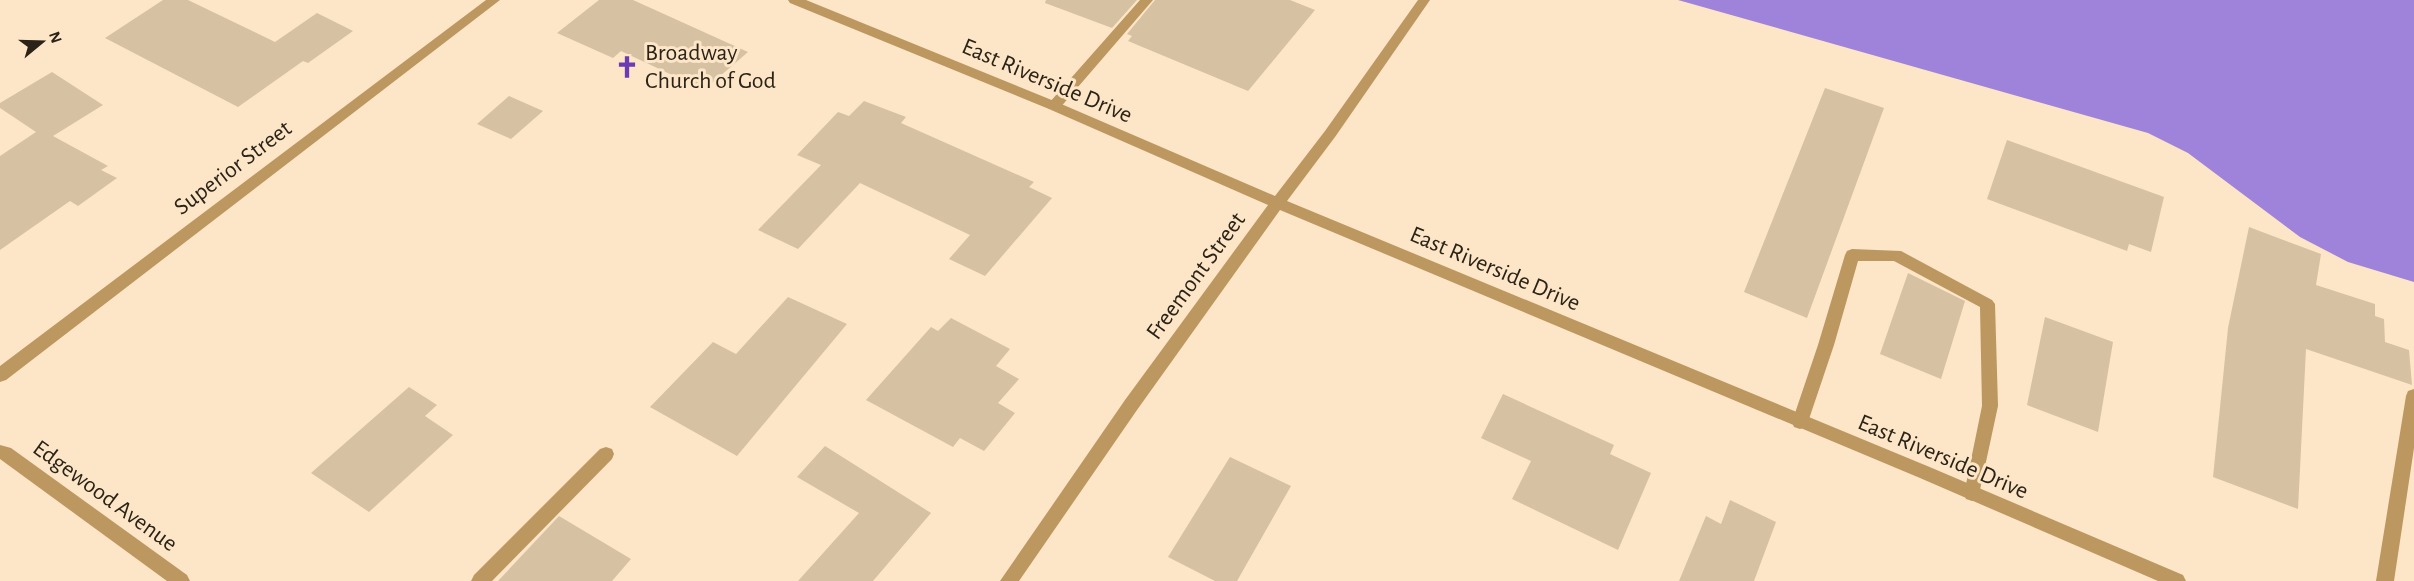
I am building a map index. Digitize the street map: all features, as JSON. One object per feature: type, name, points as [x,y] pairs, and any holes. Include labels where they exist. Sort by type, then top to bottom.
[{"type":"street","name":"Superior Street","points":[[0,375],[494,0]]},
{"type":"street","name":"East Riverside Drive","points":[[794,0],[1054,106],[2177,581]]},
{"type":"street","points":[[1054,106],[1148,0]]},
{"type":"street","name":"Freemont Street","points":[[1009,581],[1131,405],[1330,134],[1424,0]]},
{"type":"street","points":[[1800,422],[1826,345],[1852,255],[1896,255],[1987,304],[1990,406],[1972,494]]},
{"type":"street","points":[[2385,581],[2414,396]]},
{"type":"street","name":"Edgewood Avenue","points":[[0,452],[6,453],[181,581]]},
{"type":"street","points":[[480,581],[606,454]]},
{"type":"shaded area","points":[[1678,0],[2414,0],[2414,282],[2348,262],[2300,237],[2188,153],[2148,133]]},
{"type":"building","points":[[163,0],[188,0],[275,42],[317,13],[353,31],[308,63],[303,61],[238,107],[105,38]]},
{"type":"building","points":[[599,0],[633,0],[748,52],[704,90],[621,51],[613,58],[557,33]]},
{"type":"building","points":[[1046,0],[1137,0],[1112,28],[1045,3]]},
{"type":"building","points":[[1155,0],[1290,0],[1315,10],[1248,91],[1128,41],[1132,36],[1127,34]]},
{"type":"building","points":[[52,72],[103,105],[53,136],[108,166],[101,170],[117,178],[78,206],[70,201],[0,250],[0,156],[36,132],[0,108],[0,103]]},
{"type":"building","points":[[1825,88],[1884,108],[1807,318],[1744,292]]},
{"type":"building","points":[[509,96],[543,111],[511,139],[477,124]]},
{"type":"building","points":[[864,101],[906,117],[901,123],[1034,182],[1029,187],[1052,198],[985,276],[949,259],[970,235],[860,183],[798,249],[758,230],[821,165],[797,155],[838,112],[849,116]]},
{"type":"building","points":[[2007,140],[2164,197],[2151,252],[2129,244],[2127,251],[1987,199]]},
{"type":"building","points":[[2249,227],[2321,254],[2316,285],[2375,304],[2375,316],[2384,319],[2385,342],[2409,350],[2412,385],[2306,349],[2298,509],[2213,477],[2228,328]]},
{"type":"building","points":[[1908,273],[1965,301],[1941,379],[1880,354]]},
{"type":"building","points":[[788,297],[847,324],[737,456],[650,407],[713,342],[736,354]]},
{"type":"building","points":[[2045,317],[2113,342],[2098,432],[2027,405]]},
{"type":"building","points":[[951,318],[1010,349],[996,366],[1019,379],[998,403],[1015,413],[984,451],[960,438],[953,447],[866,400],[931,327],[938,331]]},
{"type":"building","points":[[409,387],[437,405],[425,416],[453,435],[369,512],[311,473]]},
{"type":"building","points":[[1503,394],[1614,445],[1610,454],[1651,473],[1618,550],[1512,499],[1531,461],[1481,438]]},
{"type":"building","points":[[825,446],[931,513],[873,581],[798,581],[859,513],[797,477]]},
{"type":"building","points":[[1230,457],[1291,486],[1237,581],[1215,581],[1168,557]]},
{"type":"building","points":[[1730,500],[1776,522],[1754,581],[1679,581],[1706,516],[1721,524]]},
{"type":"building","points":[[559,516],[631,559],[612,581],[498,581]]},
{"type":"place","name":"Broadway Church of God","points":[[627,67]]}]
